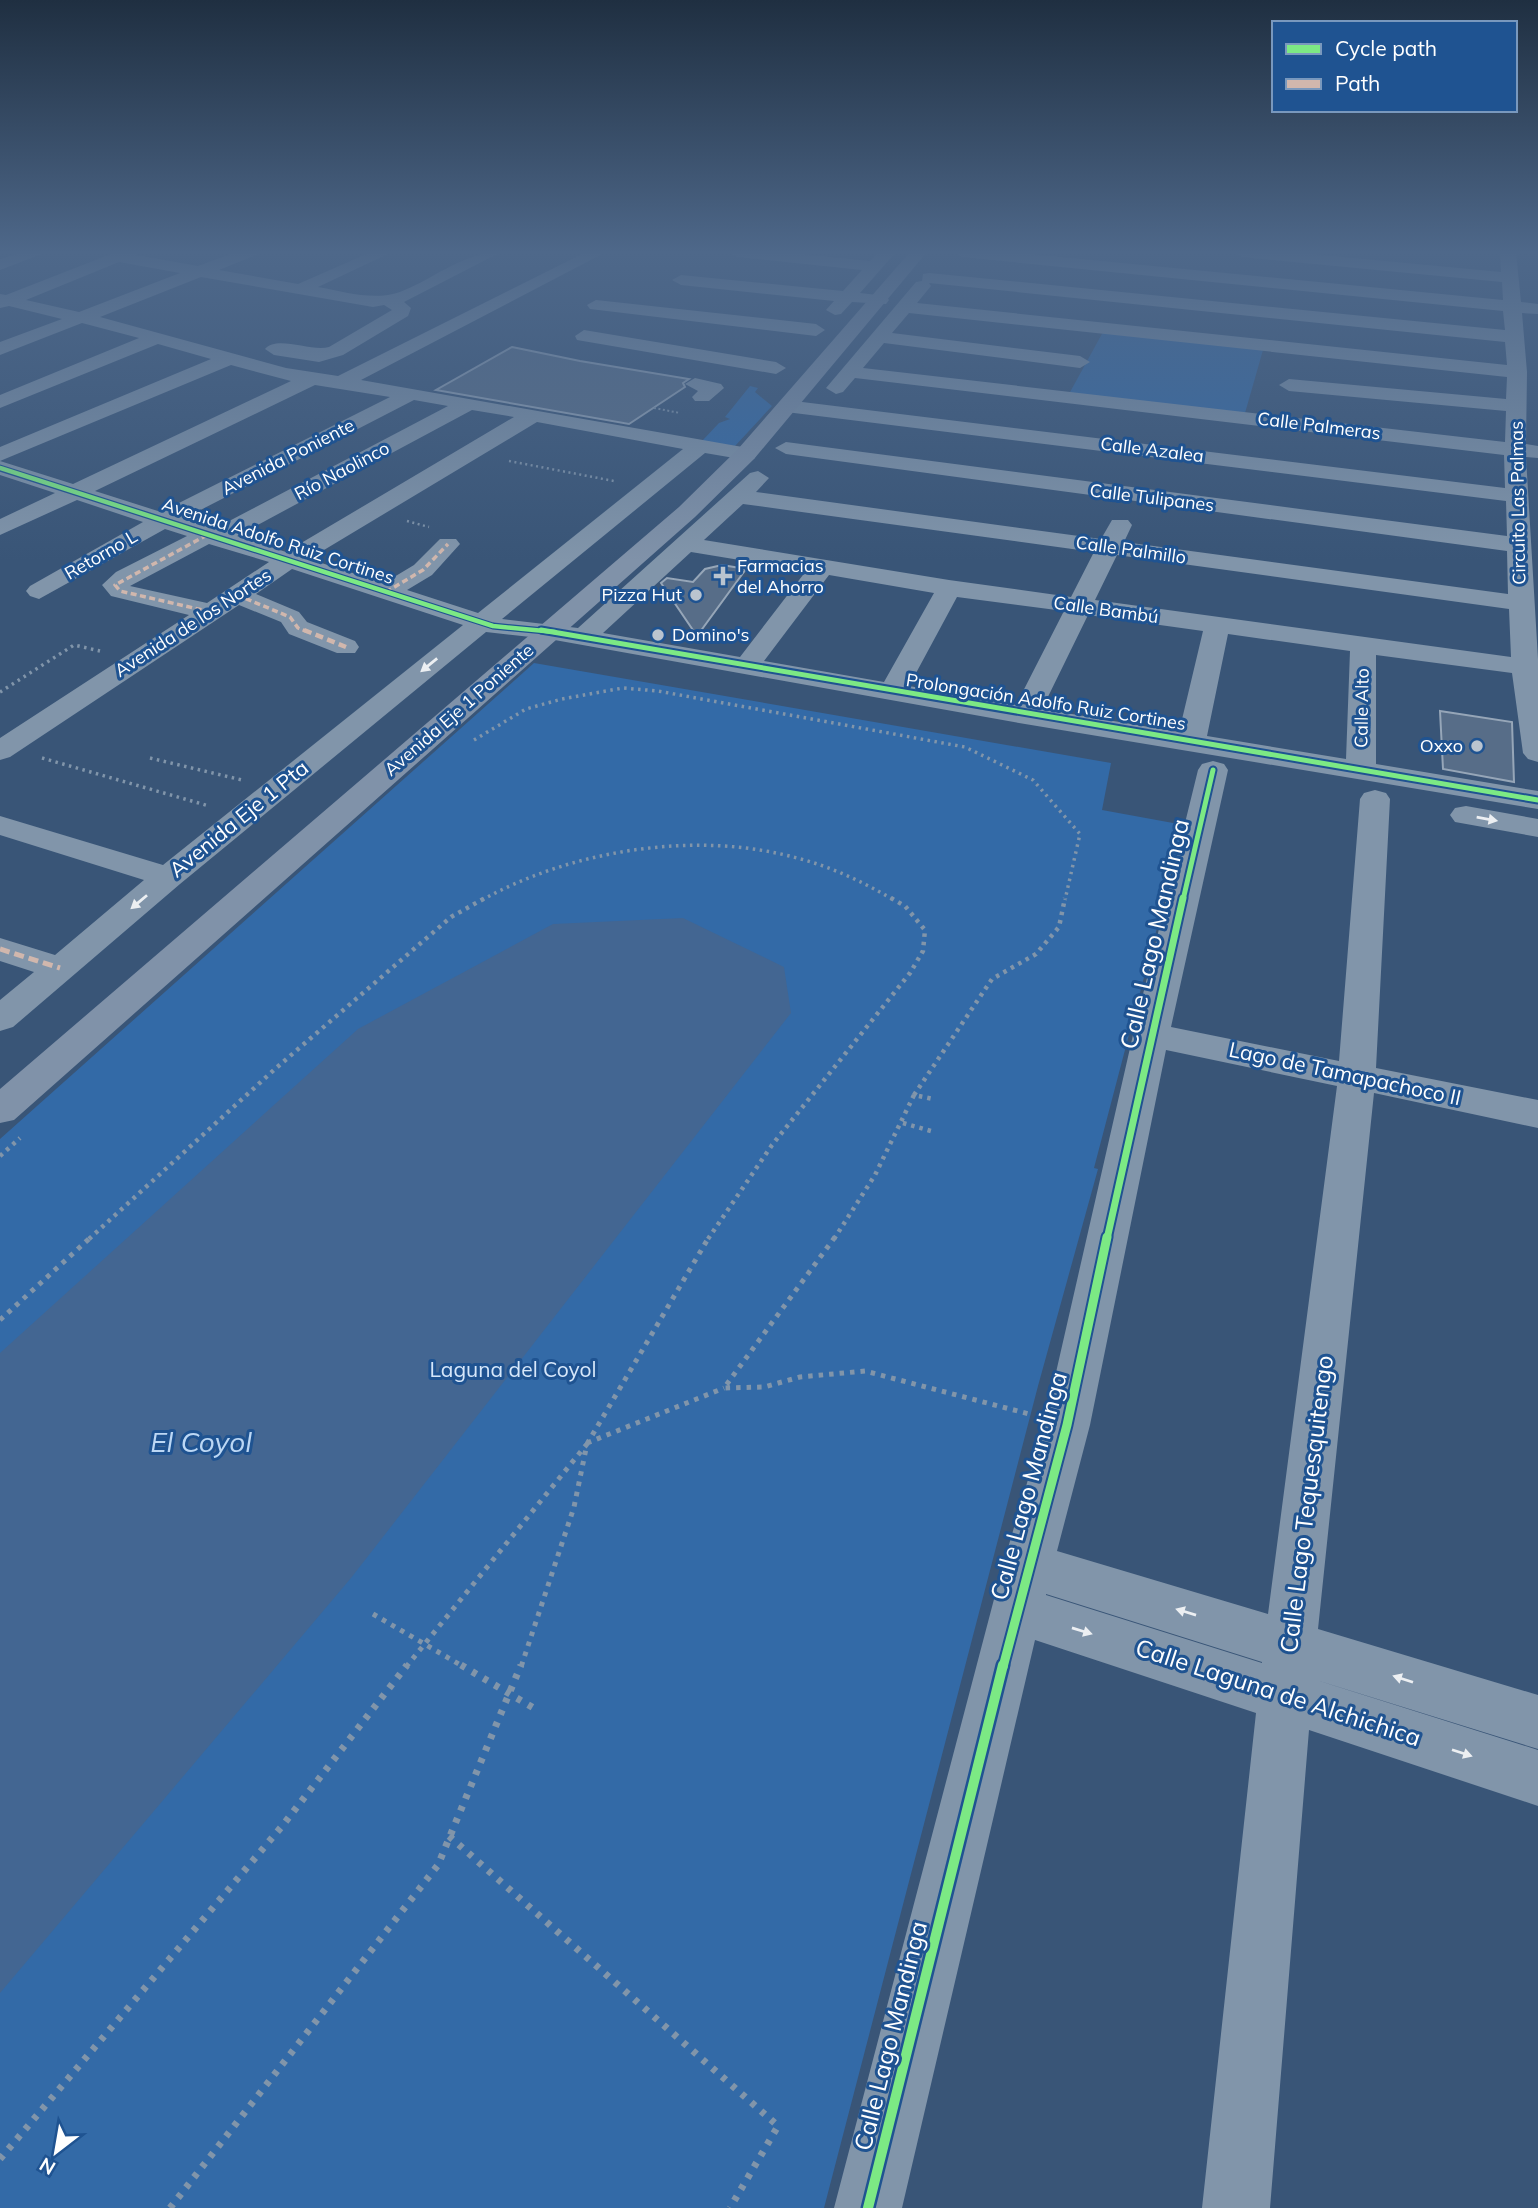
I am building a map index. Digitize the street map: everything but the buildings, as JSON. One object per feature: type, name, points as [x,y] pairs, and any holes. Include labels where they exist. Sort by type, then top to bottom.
[{"type":"main road","name":"Avenida Eje 1 Poniente","points":[[0,1110],[687,512],[746,454],[775,397],[820,355]]},
{"type":"street","points":[[0,402],[114,355]]},
{"type":"street","points":[[210,355],[311,379],[469,403],[746,454]]},
{"type":"street","points":[[340,383],[400,355]]},
{"type":"street","points":[[361,386],[415,355]]},
{"type":"street","points":[[751,355],[786,359]]},
{"type":"street","name":"Avenida Eje 1 Poniente","points":[[775,397],[765,382],[790,355]]},
{"type":"street","points":[[581,639],[741,497],[864,355]]},
{"type":"street","points":[[1024,355],[1080,362]]},
{"type":"street","points":[[1059,396],[1084,355]]},
{"type":"street","points":[[1278,421],[1301,355]]},
{"type":"street","points":[[1359,355],[1517,372]]},
{"type":"street","name":"Circuito Las Palmas","points":[[1516,355],[1516,406],[1527,450],[1517,496],[1521,603],[1525,667],[1538,753]]},
{"type":"street","points":[[0,455],[226,360]]},
{"type":"street","name":"Calle Palmeras","points":[[850,372],[1527,450]]},
{"type":"street","points":[[0,528],[311,379]]},
{"type":"street","points":[[1289,385],[1516,406]]},
{"type":"street","name":"Avenida Poniente","points":[[163,520],[413,394]]},
{"type":"street","name":"Calle Azalea","points":[[775,397],[817,410],[1517,496]]},
{"type":"street","name":"Río Naolinco","points":[[211,612],[120,591],[115,585],[125,577],[211,536],[469,403]]},
{"type":"street","points":[[1025,715],[1111,547],[1150,450],[1161,408]]},
{"type":"street","name":"Avenida de los Nortes","points":[[2,749],[288,561],[533,415]]},
{"type":"street","name":"Avenida Eje 1 Pta","points":[[0,1019],[276,788],[487,624],[699,447]]},
{"type":"street","name":"Calle Tulipanes","points":[[786,448],[1132,496],[1519,545]]},
{"type":"street","name":"Avenida Adolfo Ruiz Cortines","points":[[0,468],[487,624],[549,631]]},
{"type":"street","name":"Calle Palmillo","points":[[741,497],[1521,603]]},
{"type":"street","name":"Retorno L","points":[[39,591],[163,520]]},
{"type":"street","points":[[386,592],[424,570],[440,536]]},
{"type":"street","name":"Calle Bambú","points":[[688,544],[949,588],[1525,667]]},
{"type":"street","points":[[755,676],[822,567]]},
{"type":"street","points":[[892,692],[949,588]]},
{"type":"street","points":[[237,595],[290,617],[298,628],[346,647]]},
{"type":"street","name":"Avenida Adolfo Ruiz Cortines","points":[[487,624],[526,651]]},
{"type":"street","name":"Calle Lago Mandinga","points":[[868,2208],[1022,1587],[1067,1425],[1151,1035],[1202,756],[1216,626]]},
{"type":"street","name":"Prolongación Adolfo Ruiz Cortines","points":[[549,631],[755,676],[986,720],[1368,785],[1538,828]]},
{"type":"street","name":"Calle Alto","points":[[1363,646],[1368,785]]},
{"type":"street","name":"Prolongación Adolfo Ruiz Cortines","points":[[526,651],[892,692],[986,720],[1025,715],[1202,756]]},
{"type":"street","name":"Prolongación Adolfo Ruiz Cortines","points":[[1368,785],[1538,800]]},
{"type":"street","name":"Calle Lago Tequesquitengo","points":[[1237,2208],[1290,1643],[1357,1076],[1368,785]]},
{"type":"street","points":[[0,825],[168,877]]},
{"type":"street","points":[[0,949],[60,968]]},
{"type":"street","name":"Lago de Tamapachoco II","points":[[1151,1035],[1538,1114]]},
{"type":"street","points":[[1022,1587],[1290,1643],[1538,1722]]},
{"type":"street","name":"Calle Laguna de Alchichica","points":[[1022,1587],[1285,1694],[1538,1778]]},
{"type":"path","points":[[654,408],[685,414]]},
{"type":"path","points":[[469,454],[649,487]]},
{"type":"path","points":[[371,512],[440,536]]},
{"type":"path","points":[[0,692],[74,645],[139,659]]},
{"type":"path","points":[[466,744],[526,709],[623,688],[658,691],[965,747],[1032,780],[1080,834],[1059,927],[1035,954],[992,978],[914,1095],[903,1123],[859,1203],[812,1275],[724,1388]]},
{"type":"path","points":[[2,749],[243,816]]},
{"type":"path","points":[[150,758],[276,788]]},
{"type":"path","points":[[0,1320],[275,1069],[451,917],[507,886],[577,861],[671,844],[795,857],[851,876],[905,906],[925,930],[923,951],[910,973],[772,1145],[708,1239],[587,1444],[425,1643],[283,1825],[0,2159]]},
{"type":"path","points":[[914,1095],[933,1099]]},
{"type":"path","points":[[903,1123],[931,1130]]},
{"type":"path","points":[[0,1156],[21,1138]]},
{"type":"path","points":[[587,1444],[724,1388],[764,1387],[800,1377],[865,1371],[1067,1425]]},
{"type":"path","points":[[170,2208],[438,1865],[512,1694],[574,1507],[587,1444]]},
{"type":"path","points":[[373,1614],[537,1710]]},
{"type":"path","points":[[449,1836],[778,2126],[730,2208]]},
{"type":"green space","points":[[1090,355],[1262,355],[1245,413],[1069,394]]},
{"type":"green space","points":[[750,386],[758,388],[755,392],[772,406],[735,446],[702,441],[719,423],[730,419],[725,417]]},
{"type":"green space","name":"Laguna del Coyol","points":[[534,663],[1111,763],[1102,810],[1184,825],[1094,1168],[1098,1169],[1038,1386],[824,2208],[0,2208],[0,1139]]},
{"type":"water","name":"El Coyol","points":[[683,918],[784,967],[791,1013],[351,1578],[0,1993],[0,1353],[358,1029],[553,924]]},
{"type":"marked path","points":[[207,535],[125,577],[115,585],[120,591],[211,612]]},
{"type":"marked path","points":[[386,592],[423,570],[448,544]]},
{"type":"marked path","points":[[237,595],[290,617],[298,628],[346,647]]},
{"type":"marked path","points":[[0,949],[60,968]]},
{"type":"cycle path","points":[[0,468],[493,626],[549,631],[990,709],[1538,800]]},
{"type":"cycle path","points":[[868,2208],[1028,1565],[1067,1425],[1151,1035],[1213,770]]},
{"type":"place","name":"Farmacias del Ahorro","points":[[723,576]]},
{"type":"place","name":"Pizza Hut","points":[[696,595]]},
{"type":"place","name":"Domino's","points":[[658,635]]},
{"type":"place","name":"Oxxo","points":[[1477,746]]}]
